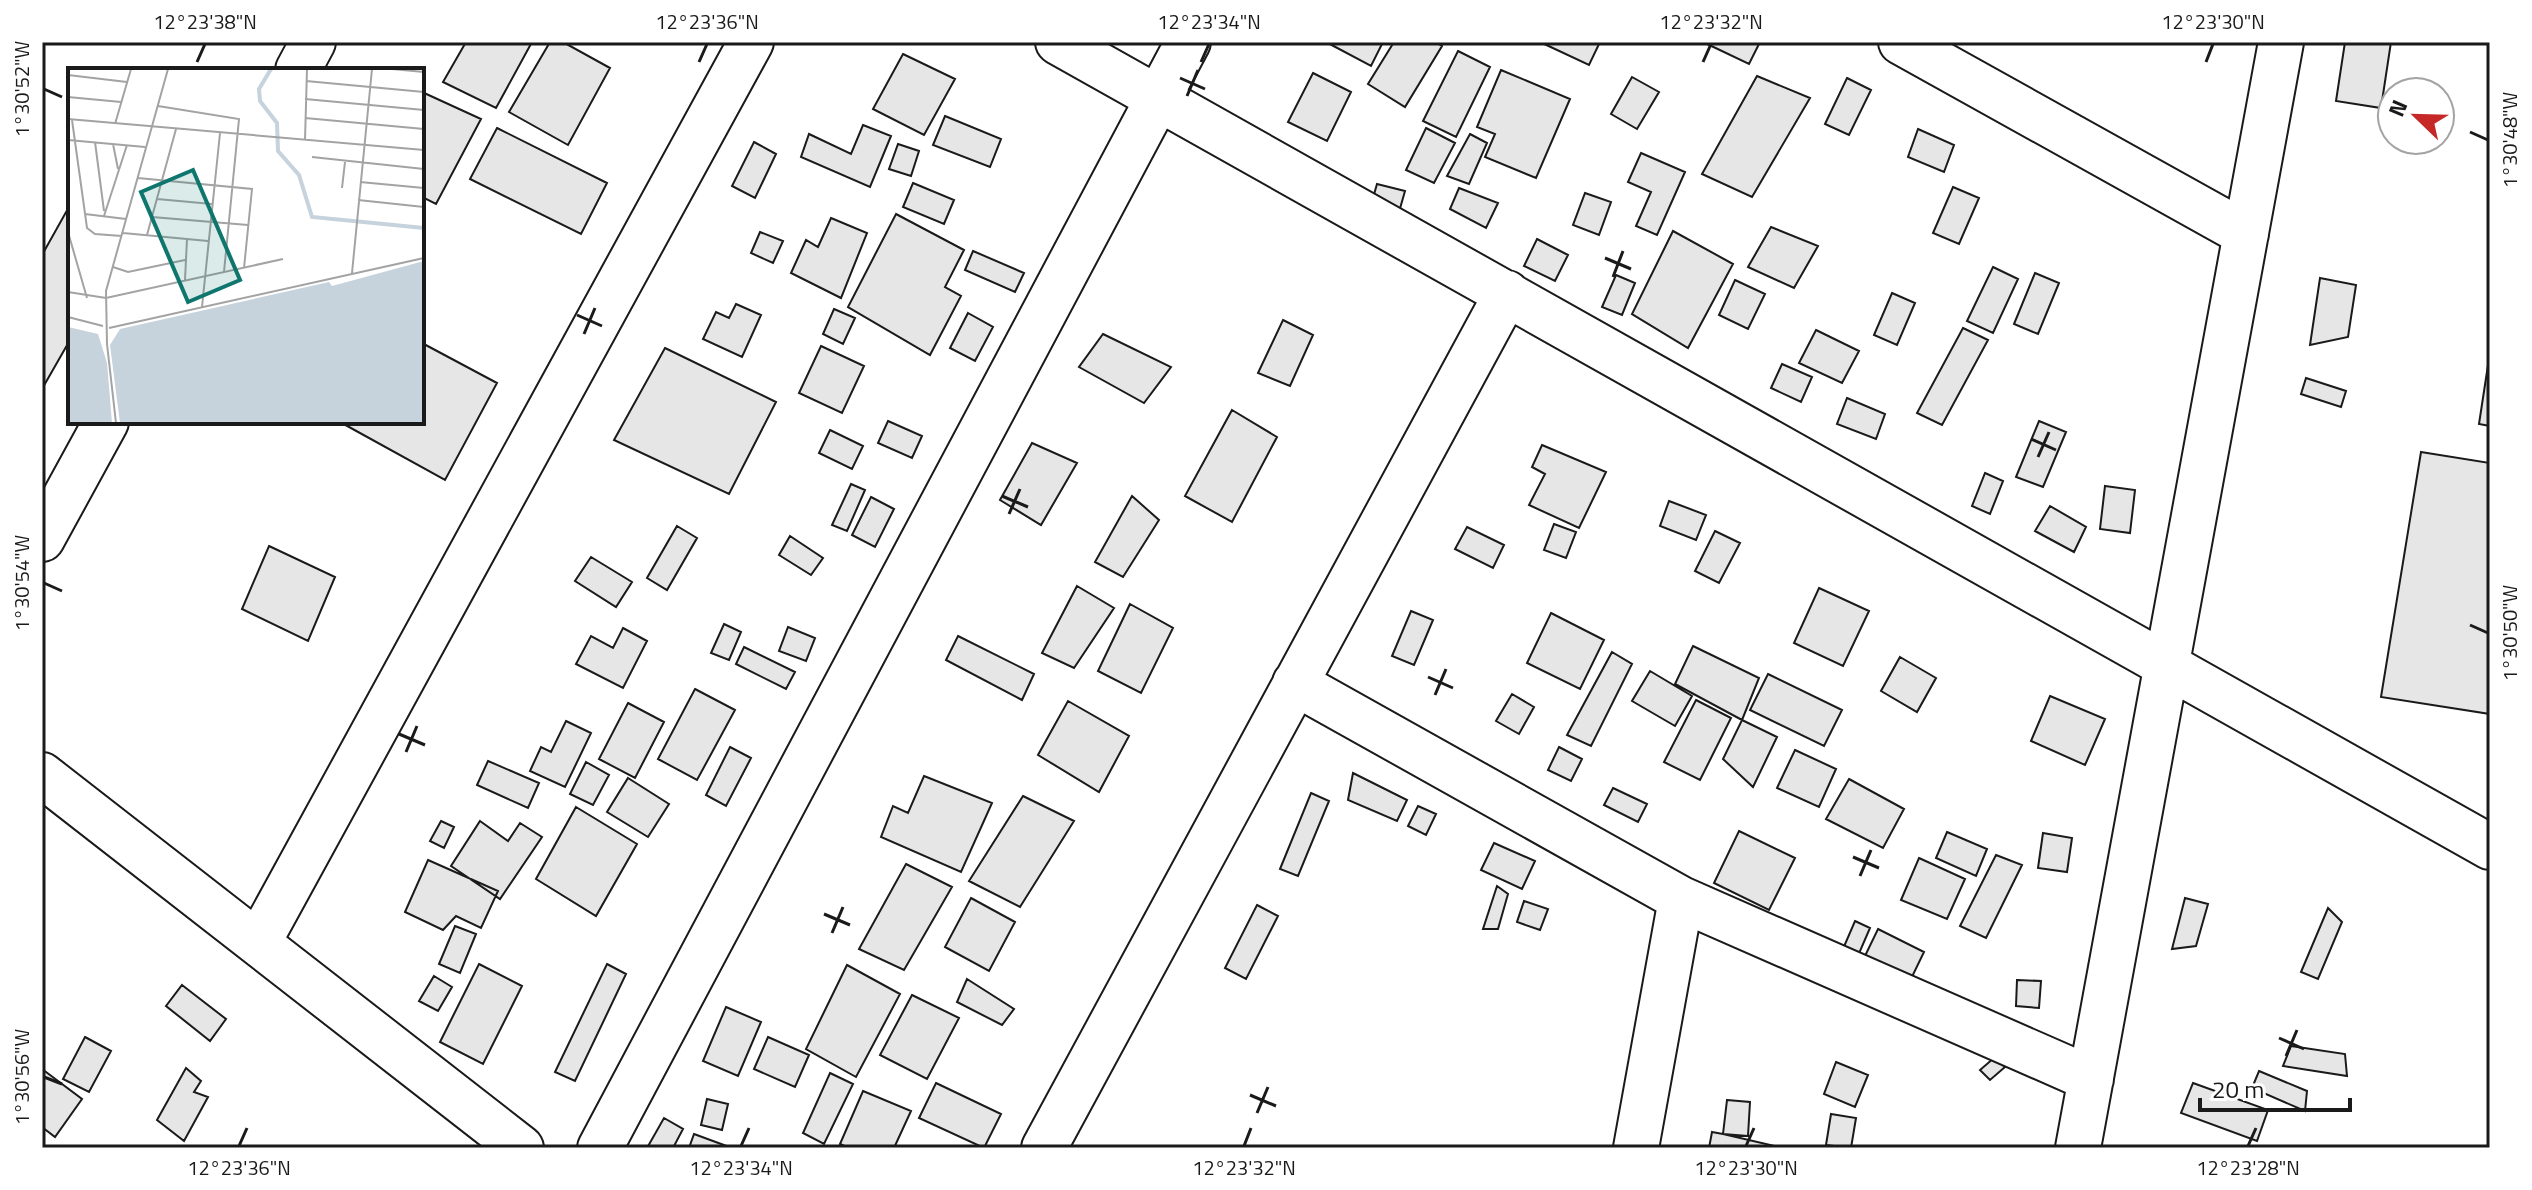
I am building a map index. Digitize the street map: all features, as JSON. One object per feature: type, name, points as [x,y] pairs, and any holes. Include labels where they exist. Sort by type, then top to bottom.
[{"type":"street","points":[[299,68],[313,42]]},
{"type":"street","points":[[258,943],[751,42]]},
{"type":"street","points":[[1058,42],[2490,847]]},
{"type":"street","points":[[600,1148],[1188,42]]},
{"type":"street","points":[[1901,42],[2246,234]]},
{"type":"street","points":[[2078,1148],[2281,42]]},
{"type":"street","points":[[1044,1148],[1507,293]]},
{"type":"street","points":[[42,539],[105,424]]},
{"type":"street","points":[[1295,683],[1681,899],[2091,1079]]},
{"type":"street","points":[[42,775],[521,1148]]},
{"type":"street","points":[[1636,1148],[1681,899]]},
{"type":"building","points":[[466,42],[532,42],[496,108],[443,82]]},
{"type":"building","points":[[550,42],[563,42],[610,68],[568,145],[509,112]]},
{"type":"building","points":[[1326,42],[1383,42],[1371,66]]},
{"type":"building","points":[[1394,42],[1435,42],[1442,46],[1405,107],[1368,84]]},
{"type":"building","points":[[1540,42],[1600,42],[1589,65]]},
{"type":"building","points":[[1703,42],[1760,42],[1749,64]]},
{"type":"building","points":[[2345,42],[2391,42],[2386,76],[2376,76],[2376,107],[2336,101]]},
{"type":"building","points":[[1458,51],[1490,67],[1456,137],[1423,121]]},
{"type":"building","points":[[903,54],[955,79],[924,135],[873,109]]},
{"type":"building","points":[[1501,70],[1570,99],[1536,178],[1485,157],[1495,134],[1477,127]]},
{"type":"building","points":[[1313,73],[1351,92],[1327,141],[1288,122]]},
{"type":"building","points":[[1757,76],[1810,98],[1752,197],[1702,174]]},
{"type":"building","points":[[1632,77],[1659,92],[1637,129],[1611,114]]},
{"type":"building","points":[[1847,78],[1871,90],[1849,135],[1825,124]]},
{"type":"building","points":[[424,93],[481,119],[436,204],[424,198]]},
{"type":"building","points":[[945,116],[1001,139],[990,167],[933,145]]},
{"type":"building","points":[[863,125],[891,136],[870,187],[801,157],[809,134],[851,154]]},
{"type":"building","points":[[497,128],[607,183],[581,234],[470,179]]},
{"type":"building","points":[[1426,128],[1455,143],[1434,183],[1406,170]]},
{"type":"building","points":[[1918,129],[1954,145],[1944,172],[1908,157]]},
{"type":"building","points":[[1470,134],[1487,143],[1469,184],[1447,176]]},
{"type":"building","points":[[754,142],[776,154],[755,198],[732,186]]},
{"type":"building","points":[[898,144],[919,151],[911,176],[889,169]]},
{"type":"building","points":[[1641,153],[1685,172],[1657,235],[1636,226],[1651,192],[1628,182]]},
{"type":"building","points":[[913,183],[954,200],[944,224],[903,207]]},
{"type":"building","points":[[1377,184],[1405,191],[1397,219],[1369,212]]},
{"type":"building","points":[[1953,187],[1979,198],[1959,244],[1933,233]]},
{"type":"building","points":[[1459,188],[1498,203],[1486,228],[1450,209]]},
{"type":"building","points":[[1585,193],[1611,202],[1599,235],[1573,225]]},
{"type":"building","points":[[68,209],[68,344],[42,389],[42,255]]},
{"type":"building","points":[[896,214],[964,250],[945,287],[961,296],[930,355],[848,307]]},
{"type":"building","points":[[831,218],[867,233],[841,298],[791,273],[806,240],[818,247]]},
{"type":"building","points":[[1771,227],[1818,246],[1794,288],[1748,267]]},
{"type":"building","points":[[1673,231],[1733,264],[1688,348],[1632,314]]},
{"type":"building","points":[[760,232],[783,241],[773,263],[751,253]]},
{"type":"building","points":[[1537,239],[1568,255],[1555,281],[1524,266]]},
{"type":"building","points":[[973,251],[1024,273],[1015,292],[965,270]]},
{"type":"building","points":[[1993,267],[2018,279],[1993,333],[1967,321]]},
{"type":"building","points":[[2035,273],[2059,283],[2038,334],[2014,324]]},
{"type":"building","points":[[1616,275],[1635,283],[1622,315],[1602,307]]},
{"type":"building","points":[[2320,278],[2356,285],[2348,337],[2310,345]]},
{"type":"building","points":[[1735,280],[1765,294],[1748,329],[1719,315]]},
{"type":"building","points":[[1892,293],[1915,303],[1897,345],[1874,335]]},
{"type":"building","points":[[736,304],[761,315],[742,357],[703,339],[716,312],[729,318]]},
{"type":"building","points":[[834,309],[855,318],[843,344],[823,334]]},
{"type":"building","points":[[968,313],[993,327],[975,361],[950,348]]},
{"type":"building","points":[[1283,320],[1313,335],[1290,386],[1258,373]]},
{"type":"building","points":[[1963,328],[1988,340],[1942,425],[1917,413]]},
{"type":"building","points":[[1816,330],[1859,351],[1842,383],[1799,363]]},
{"type":"building","points":[[1103,334],[1171,367],[1144,403],[1079,367]]},
{"type":"building","points":[[424,344],[497,383],[445,480],[344,424],[424,424]]},
{"type":"building","points":[[821,346],[864,366],[842,413],[799,393]]},
{"type":"building","points":[[665,348],[776,402],[729,494],[614,440]]},
{"type":"building","points":[[2490,352],[2490,426],[2479,424]]},
{"type":"building","points":[[1782,364],[1812,377],[1801,402],[1771,388]]},
{"type":"building","points":[[2306,378],[2346,391],[2341,407],[2301,394]]},
{"type":"building","points":[[1847,398],[1885,414],[1876,439],[1837,424]]},
{"type":"building","points":[[1232,410],[1277,437],[1232,522],[1185,496]]},
{"type":"building","points":[[888,421],[922,436],[912,458],[878,443]]},
{"type":"building","points":[[2039,421],[2066,432],[2043,487],[2016,477]]},
{"type":"building","points":[[830,430],[863,446],[852,469],[819,453]]},
{"type":"building","points":[[1032,443],[1077,463],[1041,525],[1000,500]]},
{"type":"building","points":[[1542,445],[1606,472],[1579,528],[1529,505],[1545,474],[1532,467]]},
{"type":"building","points":[[2421,452],[2490,463],[2490,714],[2381,697]]},
{"type":"building","points":[[1985,473],[2003,481],[1990,514],[1972,506]]},
{"type":"building","points":[[851,484],[865,490],[847,531],[832,525]]},
{"type":"building","points":[[2105,486],[2135,490],[2130,533],[2100,529]]},
{"type":"building","points":[[1132,496],[1159,520],[1123,577],[1095,562]]},
{"type":"building","points":[[871,497],[894,509],[875,547],[852,535]]},
{"type":"building","points":[[1669,501],[1706,515],[1696,540],[1660,526]]},
{"type":"building","points":[[2050,506],[2086,527],[2074,552],[2035,531]]},
{"type":"building","points":[[1554,524],[1576,532],[1566,558],[1544,550]]},
{"type":"building","points":[[677,526],[697,538],[667,590],[647,578]]},
{"type":"building","points":[[1467,527],[1504,545],[1493,568],[1455,549]]},
{"type":"building","points":[[1715,531],[1740,543],[1719,583],[1695,571]]},
{"type":"building","points":[[790,536],[823,558],[811,575],[779,555]]},
{"type":"building","points":[[269,546],[335,577],[308,641],[242,609]]},
{"type":"building","points":[[591,557],[632,582],[616,607],[575,581]]},
{"type":"building","points":[[1077,586],[1114,608],[1074,668],[1042,653]]},
{"type":"building","points":[[1819,588],[1869,611],[1843,666],[1794,643]]},
{"type":"building","points":[[1130,604],[1173,628],[1141,693],[1098,671]]},
{"type":"building","points":[[1411,611],[1433,620],[1414,665],[1392,656]]},
{"type":"building","points":[[1551,613],[1604,640],[1580,689],[1527,663]]},
{"type":"building","points":[[724,624],[741,632],[729,660],[711,653]]},
{"type":"building","points":[[788,627],[815,638],[806,661],[779,651]]},
{"type":"building","points":[[623,628],[647,641],[623,688],[576,664],[591,636],[613,648]]},
{"type":"building","points":[[958,636],[1034,674],[1022,700],[946,660]]},
{"type":"building","points":[[1693,646],[1759,678],[1742,720],[1675,684]]},
{"type":"building","points":[[744,647],[795,672],[786,689],[736,664]]},
{"type":"building","points":[[1612,652],[1632,664],[1591,746],[1567,735]]},
{"type":"building","points":[[1900,657],[1936,678],[1917,712],[1881,691]]},
{"type":"building","points":[[1650,671],[1692,696],[1675,726],[1632,701]]},
{"type":"building","points":[[1768,674],[1842,710],[1824,746],[1750,710]]},
{"type":"building","points":[[695,689],[735,710],[697,780],[658,759]]},
{"type":"building","points":[[1512,694],[1534,707],[1519,734],[1496,721]]},
{"type":"building","points":[[2050,696],[2105,719],[2085,765],[2031,741]]},
{"type":"building","points":[[1696,700],[1731,718],[1700,780],[1664,762]]},
{"type":"building","points":[[1068,701],[1129,736],[1099,792],[1038,755]]},
{"type":"building","points":[[628,703],[664,722],[635,778],[599,759]]},
{"type":"building","points":[[1742,720],[1777,737],[1753,787],[1723,759]]},
{"type":"building","points":[[566,721],[591,733],[565,787],[530,771],[541,747],[551,752]]},
{"type":"building","points":[[730,747],[751,758],[726,806],[706,795]]},
{"type":"building","points":[[1559,747],[1582,759],[1571,781],[1548,770]]},
{"type":"building","points":[[1795,750],[1836,769],[1819,807],[1777,788]]},
{"type":"building","points":[[488,761],[539,783],[528,808],[477,785]]},
{"type":"building","points":[[586,762],[609,775],[593,805],[570,794]]},
{"type":"building","points":[[1353,773],[1407,800],[1397,821],[1348,800]]},
{"type":"building","points":[[924,776],[992,803],[961,872],[881,837],[893,806],[908,813]]},
{"type":"building","points":[[628,778],[669,804],[648,837],[607,812]]},
{"type":"building","points":[[1849,779],[1904,809],[1883,848],[1826,819]]},
{"type":"building","points":[[1613,788],[1647,804],[1638,822],[1604,805]]},
{"type":"building","points":[[1311,793],[1329,801],[1298,876],[1280,869]]},
{"type":"building","points":[[1023,796],[1074,821],[1020,907],[969,881]]},
{"type":"building","points":[[1418,806],[1436,814],[1426,835],[1408,826]]},
{"type":"building","points":[[576,807],[637,844],[596,916],[536,879]]},
{"type":"building","points":[[441,821],[454,827],[444,848],[430,841]]},
{"type":"building","points":[[480,821],[508,841],[520,823],[542,837],[500,899],[451,866]]},
{"type":"building","points":[[1739,831],[1795,858],[1769,910],[1714,883]]},
{"type":"building","points":[[1947,832],[1987,849],[1976,876],[1936,858]]},
{"type":"building","points":[[2043,833],[2072,838],[2067,872],[2038,868]]},
{"type":"building","points":[[1494,843],[1535,861],[1522,889],[1481,870]]},
{"type":"building","points":[[1996,855],[2022,865],[1986,938],[1960,926]]},
{"type":"building","points":[[1919,858],[1965,879],[1947,919],[1901,900]]},
{"type":"building","points":[[428,860],[498,891],[481,928],[456,916],[443,930],[405,912]]},
{"type":"building","points":[[906,864],[952,887],[904,970],[859,949]]},
{"type":"building","points":[[1497,886],[1508,894],[1498,929],[1483,929]]},
{"type":"building","points":[[971,898],[1015,922],[989,971],[945,947]]},
{"type":"building","points":[[2185,898],[2208,904],[2196,946],[2172,949]]},
{"type":"building","points":[[1524,901],[1548,909],[1540,930],[1517,922]]},
{"type":"building","points":[[1257,905],[1278,916],[1246,979],[1225,968]]},
{"type":"building","points":[[2328,908],[2342,922],[2318,979],[2301,972]]},
{"type":"building","points":[[1855,921],[1870,928],[1851,972],[1836,965]]},
{"type":"building","points":[[455,926],[476,934],[460,973],[439,964]]},
{"type":"building","points":[[1878,929],[1924,952],[1910,981],[1864,958]]},
{"type":"building","points":[[479,964],[522,986],[483,1064],[440,1042]]},
{"type":"building","points":[[607,964],[626,974],[575,1081],[555,1072]]},
{"type":"building","points":[[847,965],[900,994],[856,1077],[806,1049]]},
{"type":"building","points":[[434,976],[452,987],[438,1011],[419,1001]]},
{"type":"building","points":[[967,979],[1014,1009],[1002,1025],[957,1002]]},
{"type":"building","points":[[2017,980],[2041,981],[2039,1008],[2016,1006]]},
{"type":"building","points":[[182,985],[226,1019],[210,1041],[166,1006]]},
{"type":"building","points":[[912,995],[959,1018],[927,1079],[880,1055]]},
{"type":"building","points":[[726,1007],[761,1022],[738,1076],[703,1061]]},
{"type":"building","points":[[85,1037],[111,1051],[89,1092],[63,1079]]},
{"type":"building","points":[[768,1037],[809,1055],[795,1087],[754,1069]]},
{"type":"building","points":[[2291,1046],[2345,1054],[2347,1076],[2283,1066]]},
{"type":"building","points":[[1995,1057],[2005,1067],[1990,1080],[1980,1070]]},
{"type":"building","points":[[1836,1062],[1868,1075],[1855,1107],[1824,1094]]},
{"type":"building","points":[[186,1068],[201,1081],[194,1092],[208,1097],[184,1141],[157,1120]]},
{"type":"building","points":[[42,1069],[82,1099],[55,1137],[42,1127]]},
{"type":"building","points":[[2259,1071],[2307,1091],[2305,1111],[2252,1088]]},
{"type":"building","points":[[830,1073],[853,1084],[824,1144],[803,1133]]},
{"type":"building","points":[[936,1083],[1001,1114],[984,1148],[919,1118]]},
{"type":"building","points":[[2193,1083],[2268,1110],[2257,1141],[2181,1113]]},
{"type":"building","points":[[863,1091],[911,1111],[894,1148],[849,1148],[840,1144]]},
{"type":"building","points":[[707,1099],[728,1104],[722,1130],[701,1125]]},
{"type":"building","points":[[1727,1100],[1750,1102],[1748,1136],[1723,1134]]},
{"type":"building","points":[[1831,1114],[1856,1118],[1851,1148],[1826,1145]]},
{"type":"building","points":[[664,1118],[683,1129],[673,1148],[647,1148]]},
{"type":"building","points":[[1712,1132],[1723,1134],[1783,1148],[1709,1148]]},
{"type":"building","points":[[694,1134],[732,1148],[689,1148]]}]
